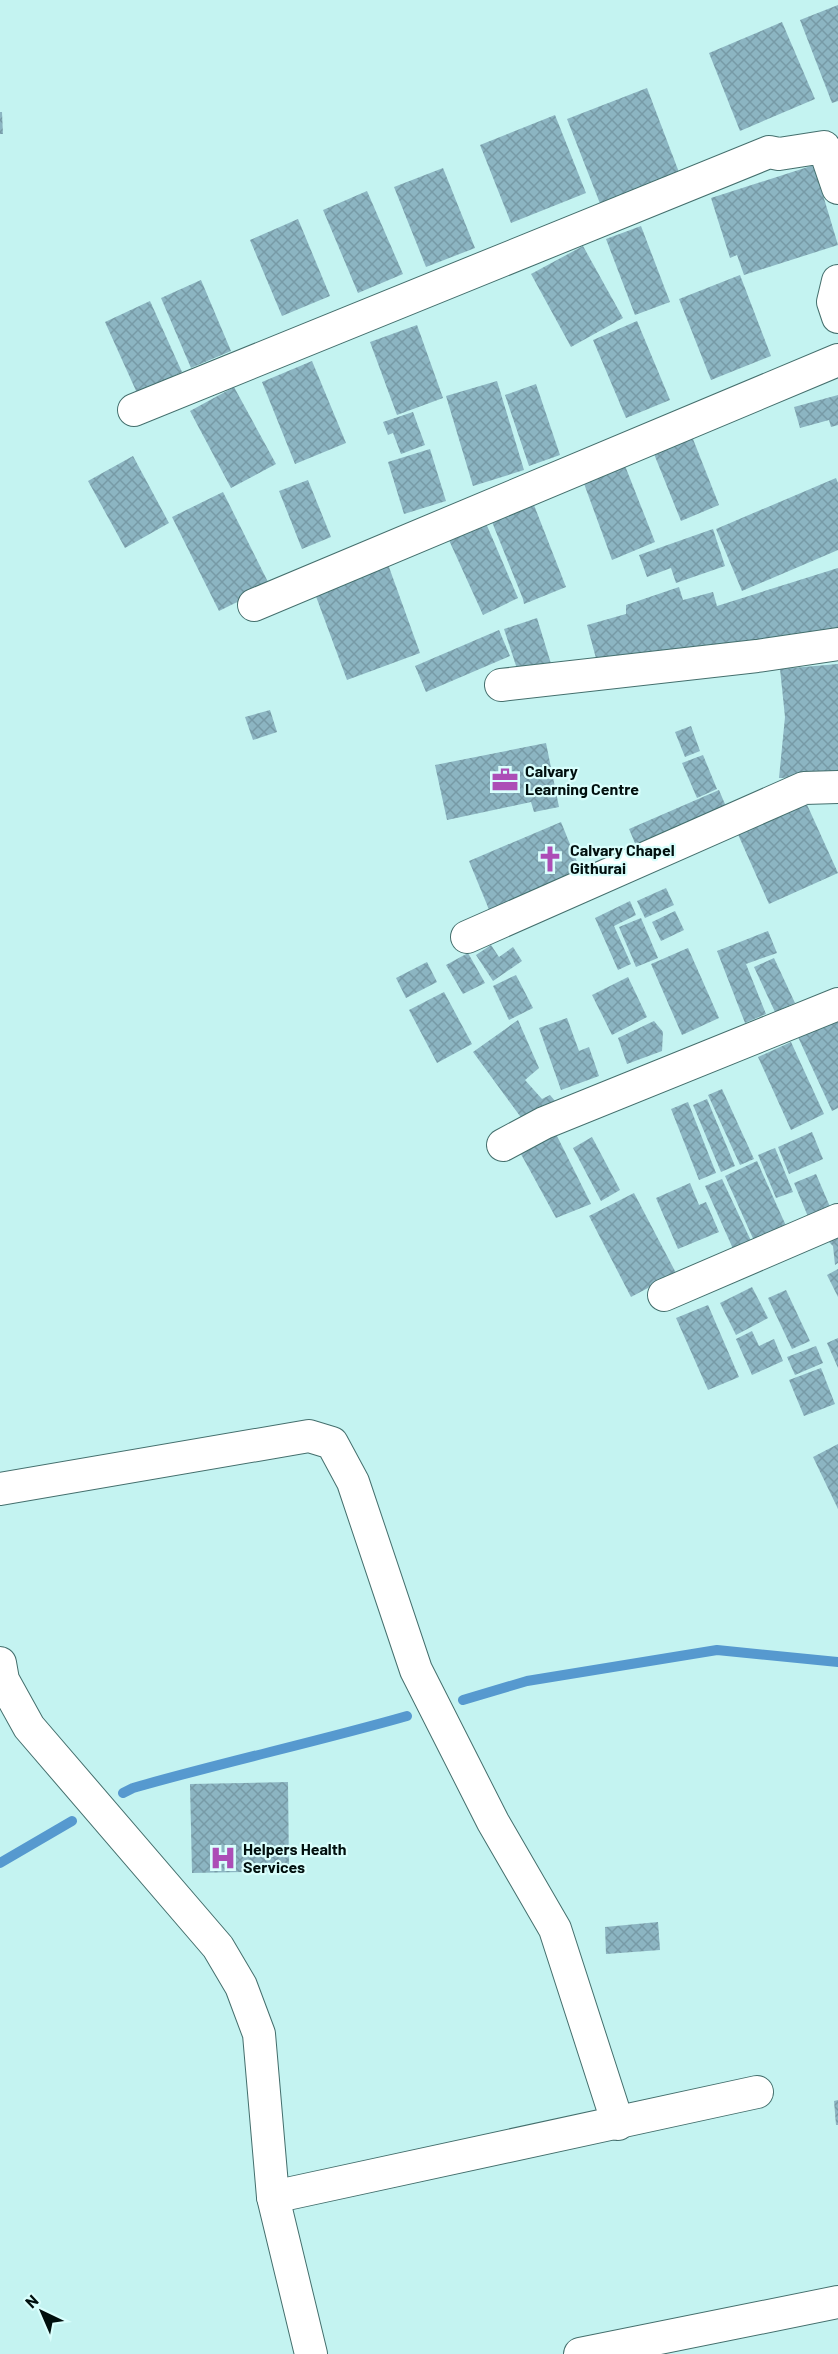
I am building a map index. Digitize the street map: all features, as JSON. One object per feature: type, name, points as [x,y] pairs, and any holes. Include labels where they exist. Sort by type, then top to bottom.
[{"type":"street","points":[[134,410],[769,152],[779,154],[824,147],[838,188]]},
{"type":"street","points":[[838,281],[833,302],[838,317]]},
{"type":"street","points":[[254,604],[838,360]]},
{"type":"street","points":[[501,685],[757,656],[838,644]]},
{"type":"street","points":[[467,937],[804,788],[838,787]]},
{"type":"street","points":[[503,1145],[544,1122],[838,1004]]},
{"type":"street","points":[[664,1295],[838,1220]]},
{"type":"street","points":[[0,1489],[309,1436],[332,1443],[353,1482],[416,1670],[493,1822],[555,1929],[618,2124]]},
{"type":"street","points":[[0,1663],[3,1680],[29,1727],[218,1947],[241,1986],[259,2034],[273,2197],[311,2354]]},
{"type":"street","points":[[273,2197],[618,2124],[757,2092]]},
{"type":"street","points":[[580,2354],[838,2302]]},
{"type":"building","points":[[838,5],[838,101],[832,103],[800,20]]},
{"type":"building","points":[[782,22],[815,99],[740,131],[709,53]]},
{"type":"building","points":[[647,88],[680,175],[601,206],[567,119]]},
{"type":"building","points":[[0,112],[2,112],[3,134],[0,134]]},
{"type":"building","points":[[555,115],[586,193],[511,223],[480,145]]},
{"type":"building","points":[[814,165],[838,245],[744,275],[737,255],[730,258],[711,198]]},
{"type":"building","points":[[443,168],[475,248],[426,267],[394,187]]},
{"type":"building","points":[[367,191],[403,274],[358,293],[323,210]]},
{"type":"building","points":[[298,219],[330,296],[282,316],[250,240]]},
{"type":"building","points":[[641,226],[670,302],[635,315],[606,239]]},
{"type":"building","points":[[583,246],[623,318],[571,347],[531,274]]},
{"type":"building","points":[[740,275],[771,356],[711,380],[679,299]]},
{"type":"building","points":[[201,280],[231,351],[191,368],[161,298]]},
{"type":"building","points":[[150,301],[182,372],[137,393],[105,322]]},
{"type":"building","points":[[637,321],[670,400],[626,418],[593,340]]},
{"type":"building","points":[[417,325],[443,398],[397,415],[370,342]]},
{"type":"building","points":[[312,361],[346,443],[295,464],[262,382]]},
{"type":"building","points":[[497,381],[524,470],[473,486],[446,396]]},
{"type":"building","points":[[536,384],[560,455],[529,466],[505,395]]},
{"type":"building","points":[[234,387],[276,464],[231,488],[190,411]]},
{"type":"building","points":[[838,395],[838,425],[831,427],[829,420],[800,428],[794,407]]},
{"type":"building","points":[[413,412],[425,445],[401,454],[393,433],[388,435],[383,422]]},
{"type":"building","points":[[691,434],[719,505],[681,521],[652,449]]},
{"type":"building","points":[[430,449],[446,501],[404,514],[388,462]]},
{"type":"building","points":[[620,453],[655,542],[612,560],[579,470]]},
{"type":"building","points":[[133,456],[169,523],[125,548],[88,481]]},
{"type":"building","points":[[836,478],[838,483],[838,550],[742,591],[716,529]]},
{"type":"building","points":[[308,480],[331,537],[302,549],[279,491]]},
{"type":"building","points":[[223,492],[270,586],[219,611],[172,517]]},
{"type":"building","points":[[532,500],[566,587],[524,604],[490,517]]},
{"type":"building","points":[[485,521],[518,598],[483,615],[448,538]]},
{"type":"building","points":[[713,529],[725,566],[676,583],[671,568],[647,577],[639,555]]},
{"type":"building","points":[[385,556],[420,653],[347,680],[311,583]]},
{"type":"building","points":[[838,568],[838,631],[597,662],[587,625],[626,614],[626,605],[679,587],[683,600],[713,592],[717,606]]},
{"type":"building","points":[[537,618],[552,667],[520,678],[504,629]]},
{"type":"building","points":[[499,630],[510,656],[426,692],[415,666]]},
{"type":"building","points":[[838,664],[838,777],[779,778],[785,717],[780,669]]},
{"type":"building","points":[[270,710],[277,732],[253,740],[245,717]]},
{"type":"building","points":[[691,726],[700,751],[685,757],[675,732]]},
{"type":"building","points":[[546,743],[559,807],[534,812],[531,802],[447,820],[435,765]]},
{"type":"building","points":[[703,755],[717,789],[697,798],[682,763]]},
{"type":"building","points":[[719,790],[730,816],[640,855],[629,829]]},
{"type":"building","points":[[804,798],[838,873],[769,904],[736,830]]},
{"type":"building","points":[[561,822],[582,874],[490,912],[469,861]]},
{"type":"building","points":[[666,888],[674,905],[645,918],[637,901]]},
{"type":"building","points":[[630,901],[636,915],[614,926],[631,964],[618,970],[595,918]]},
{"type":"building","points":[[675,911],[684,930],[661,941],[652,922]]},
{"type":"building","points":[[641,918],[658,958],[636,967],[619,927]]},
{"type":"building","points":[[768,931],[777,953],[746,964],[766,1014],[745,1023],[717,951]]},
{"type":"building","points":[[491,945],[499,957],[513,947],[522,961],[493,981],[476,955]]},
{"type":"building","points":[[688,948],[719,1018],[682,1035],[651,964]]},
{"type":"building","points":[[468,953],[485,983],[463,994],[446,965]]},
{"type":"building","points":[[774,958],[795,1003],[775,1012],[754,967]]},
{"type":"building","points":[[427,962],[437,982],[406,998],[396,978]]},
{"type":"building","points":[[516,975],[533,1008],[509,1020],[493,986]]},
{"type":"building","points":[[628,977],[647,1017],[612,1035],[592,995]]},
{"type":"building","points":[[444,992],[472,1044],[437,1063],[409,1010]]},
{"type":"building","points":[[567,1018],[579,1051],[589,1047],[599,1076],[561,1090],[539,1028]]},
{"type":"building","points":[[838,1019],[838,1108],[832,1111],[798,1037]]},
{"type":"building","points":[[518,1020],[539,1068],[525,1080],[542,1099],[550,1095],[561,1108],[528,1127],[473,1052]]},
{"type":"building","points":[[654,1021],[663,1032],[662,1051],[627,1064],[618,1038]]},
{"type":"building","points":[[791,1042],[824,1114],[791,1130],[758,1057]]},
{"type":"building","points":[[722,1089],[754,1159],[740,1165],[708,1095]]},
{"type":"building","points":[[707,1099],[735,1166],[721,1172],[693,1105]]},
{"type":"building","points":[[688,1102],[716,1173],[699,1180],[671,1109]]},
{"type":"building","points":[[554,1130],[591,1204],[556,1218],[516,1145]]},
{"type":"building","points":[[812,1132],[823,1159],[789,1174],[778,1147]]},
{"type":"building","points":[[592,1137],[620,1190],[601,1201],[573,1148]]},
{"type":"building","points":[[775,1148],[793,1192],[776,1198],[758,1155]]},
{"type":"building","points":[[757,1161],[787,1228],[755,1243],[725,1176]]},
{"type":"building","points":[[816,1174],[831,1209],[809,1219],[794,1183]]},
{"type":"building","points":[[722,1179],[752,1243],[734,1251],[705,1186]]},
{"type":"building","points":[[690,1183],[699,1205],[706,1202],[719,1232],[678,1249],[656,1198]]},
{"type":"building","points":[[634,1193],[676,1273],[631,1297],[589,1216]]},
{"type":"building","points":[[838,1226],[838,1263],[835,1265],[833,1246],[821,1234]]},
{"type":"building","points":[[838,1269],[838,1297],[827,1275]]},
{"type":"building","points":[[752,1287],[768,1318],[736,1335],[720,1303]]},
{"type":"building","points":[[786,1290],[810,1341],[792,1349],[768,1298]]},
{"type":"building","points":[[708,1305],[739,1377],[708,1390],[676,1318]]},
{"type":"building","points":[[752,1331],[759,1346],[774,1339],[783,1361],[752,1375],[736,1339]]},
{"type":"building","points":[[838,1338],[838,1368],[827,1343]]},
{"type":"building","points":[[816,1346],[823,1363],[795,1375],[787,1357]]},
{"type":"building","points":[[821,1368],[835,1404],[804,1416],[789,1380]]},
{"type":"building","points":[[838,1444],[838,1509],[813,1457]]},
{"type":"building","points":[[288,1782],[289,1871],[192,1873],[190,1784]]},
{"type":"building","points":[[658,1922],[660,1950],[606,1954],[605,1927]]},
{"type":"building","points":[[838,2100],[838,2125],[836,2125],[834,2101]]},
{"type":"waterway","points":[[463,1700],[527,1681],[717,1650],[838,1662]]},
{"type":"waterway","points":[[123,1793],[133,1788],[407,1716]]},
{"type":"waterway","points":[[0,1863],[72,1821]]},
{"type":"place","name":"Calvary Learning Centre","points":[[505,780]]},
{"type":"place","name":"Calvary Chapel Githurai","points":[[550,859]]},
{"type":"place","name":"Helpers Health Services","points":[[223,1858]]}]
